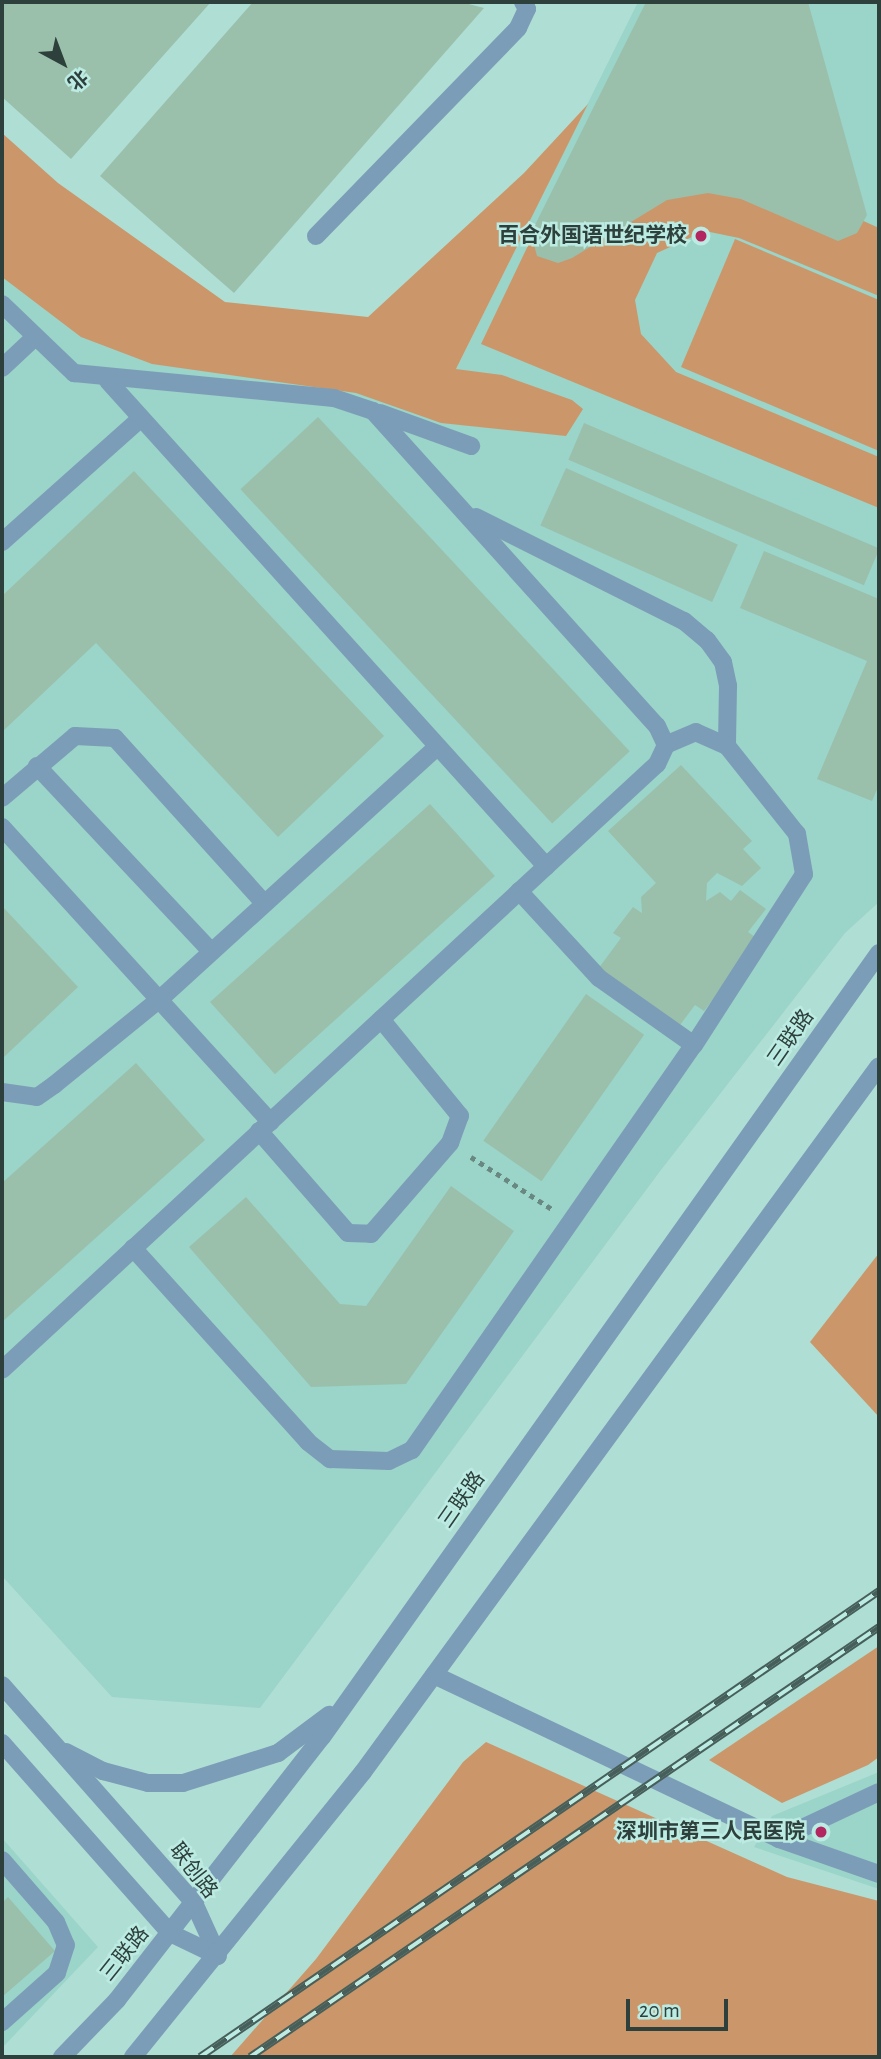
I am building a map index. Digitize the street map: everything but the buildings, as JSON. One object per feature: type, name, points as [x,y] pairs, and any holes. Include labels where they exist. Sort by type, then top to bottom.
[{"type":"street","points":[[316,236],[518,28],[527,9],[523,2]]},
{"type":"street","points":[[2,304],[34,338],[74,373],[107,381],[334,398],[471,446]]},
{"type":"street","points":[[2,368],[34,338]]},
{"type":"street","points":[[107,381],[546,866]]},
{"type":"street","points":[[373,411],[657,726],[666,745]]},
{"type":"street","points":[[2,542],[141,418]]},
{"type":"street","points":[[466,512],[684,621],[707,640],[723,662],[728,686],[727,746]]},
{"type":"street","points":[[2,1370],[657,764],[666,745],[695,732],[727,746],[797,834],[804,874],[694,1045],[434,1427],[412,1450],[361,1463],[330,1459],[308,1442],[134,1248]]},
{"type":"street","points":[[2,797],[75,736],[115,738],[264,903]]},
{"type":"street","points":[[2,1092],[37,1097],[160,999],[437,747]]},
{"type":"street","points":[[37,766],[211,951]]},
{"type":"street","points":[[2,827],[160,999],[264,1127],[359,1237],[385,1220],[450,1143],[460,1116],[454,1103],[381,1019]]},
{"type":"street","points":[[519,891],[599,978],[694,1045]]},
{"type":"street","name":"三联路","points":[[62,2057],[194,1903],[352,1694],[879,953]]},
{"type":"street","points":[[132,2057],[218,1956],[434,1675],[879,1066]]},
{"type":"street","points":[[434,1675],[779,1839],[877,1872]]},
{"type":"street","name":"联创路","points":[[2,1685],[194,1903],[218,1956]]},
{"type":"street","points":[[57,1748],[103,1771],[148,1783],[183,1783],[278,1753],[352,1694]]},
{"type":"street","points":[[2,1743],[170,1933],[218,1956]]},
{"type":"street","points":[[779,1839],[879,1792]]},
{"type":"street","points":[[2,1860],[56,1922],[66,1945],[57,1973],[2,2022]]},
{"type":"path","points":[[450,1143],[573,1222]]},
{"type":"shaded area","points":[[638,2],[879,2],[879,902],[845,933],[661,1170],[260,1708],[112,1697],[2,1576],[2,246],[456,369]]},
{"type":"shaded area","points":[[597,101],[879,228],[879,296],[739,238],[705,231],[657,253],[635,300],[641,334],[676,372],[879,457],[879,508],[481,344]]},
{"type":"shaded area","points":[[588,104],[456,369],[502,375],[572,400],[583,409],[566,436],[441,423],[356,393],[152,364],[81,337],[2,277],[2,133],[58,183],[225,302],[368,317],[524,173]]},
{"type":"shaded area","points":[[735,239],[879,300],[879,451],[681,367]]},
{"type":"shaded area","points":[[879,1253],[879,1417],[810,1342]]},
{"type":"shaded area","points":[[879,1646],[879,1757],[868,1765],[782,1803],[709,1760]]},
{"type":"shaded area","points":[[486,1742],[787,1877],[879,1901],[879,2057],[230,2057],[316,1959],[463,1762]]},
{"type":"shaded area","name":"深圳市第三人民医院","points":[[879,1772],[879,1889],[754,1847],[772,1816]]},
{"type":"shaded area","points":[[2,1838],[98,1947],[2,2048]]},
{"type":"railway","points":[[200,2057],[879,1591]]},
{"type":"railway","points":[[250,2057],[879,1627]]},
{"type":"place","name":"百合外国语世纪学校","points":[[701,236]]},
{"type":"place","name":"深圳市第三人民医院","points":[[821,1832]]}]
